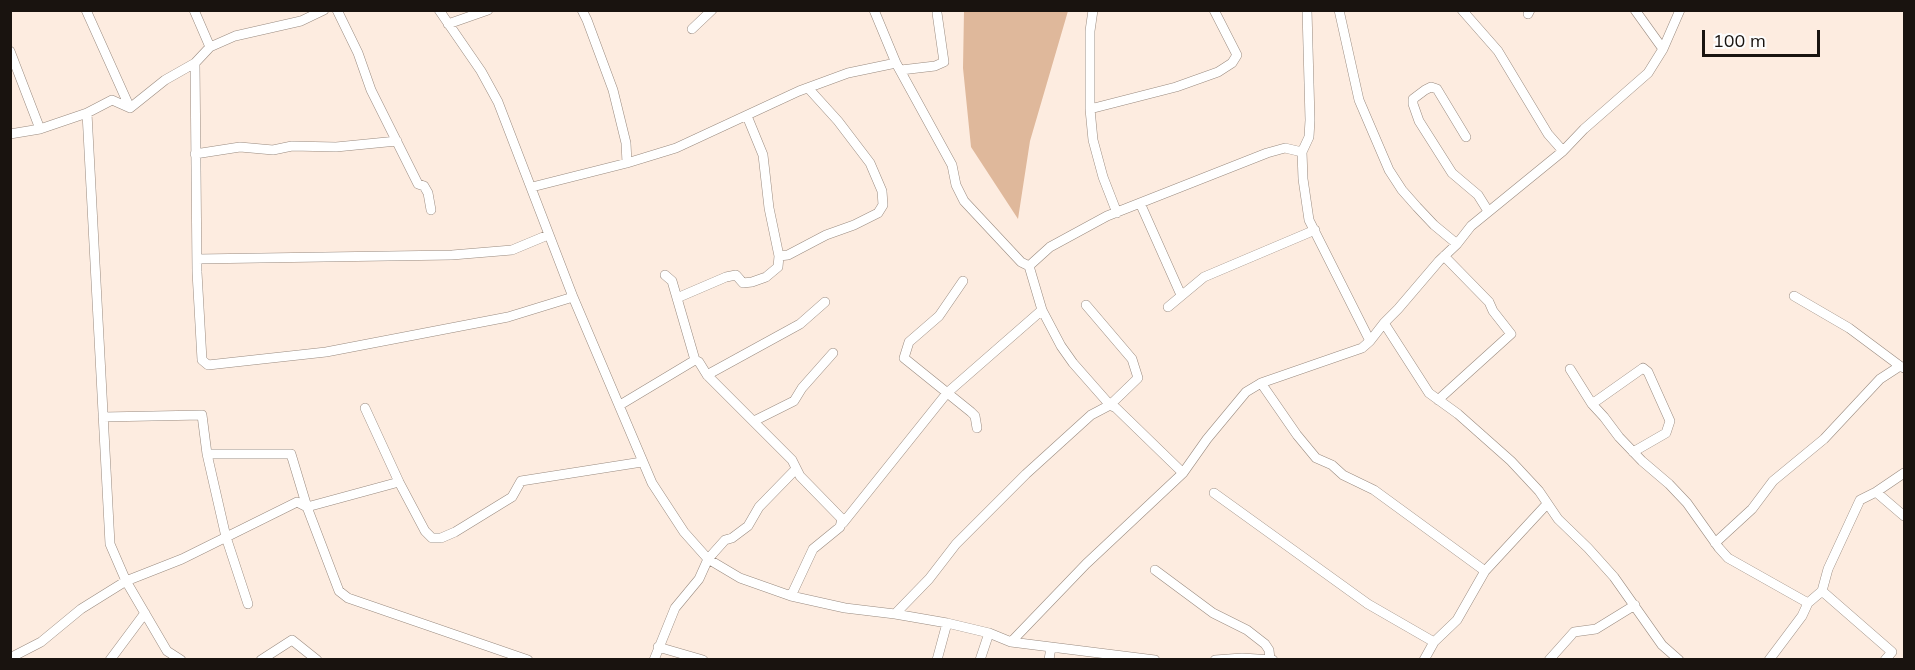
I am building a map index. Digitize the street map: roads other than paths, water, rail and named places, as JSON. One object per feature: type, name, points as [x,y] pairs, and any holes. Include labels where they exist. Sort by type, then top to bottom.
[{"type":"street","points":[[86,10],[130,108]]},
{"type":"street","points":[[194,10],[210,47]]},
{"type":"street","points":[[296,10],[301,21]]},
{"type":"street","points":[[130,108],[165,80],[195,63],[210,47],[235,36],[301,21],[324,10]]},
{"type":"street","points":[[337,10],[358,53],[371,90],[418,184],[424,186],[428,193],[431,210]]},
{"type":"street","points":[[439,10],[481,72],[498,102],[532,187],[548,235],[642,462],[663,502],[684,532],[708,559],[740,578],[791,596],[845,608],[947,623],[988,633],[1011,642],[1116,657],[1155,660]]},
{"type":"street","points":[[448,24],[488,10]]},
{"type":"street","points":[[582,10],[613,90],[626,143],[627,163]]},
{"type":"street","points":[[692,29],[712,10]]},
{"type":"street","points":[[874,10],[898,67],[952,165],[956,184],[964,201],[1021,262],[1029,266],[1042,310],[1073,363],[1110,405],[1116,408],[1183,473]]},
{"type":"street","points":[[1093,10],[1090,31],[1090,109],[1093,140],[1117,213]]},
{"type":"street","points":[[1090,109],[1176,87],[1218,72],[1232,63],[1237,55],[1214,10]]},
{"type":"street","points":[[1307,10],[1310,120],[1309,137],[1302,153],[1309,220],[1370,341]]},
{"type":"street","points":[[1339,10],[1359,100],[1389,170],[1417,207],[1457,244]]},
{"type":"street","points":[[1462,10],[1498,51],[1548,134],[1563,151]]},
{"type":"street","points":[[1635,10],[1663,49]]},
{"type":"street","points":[[1011,642],[1086,564],[1183,473],[1207,439],[1246,392],[1262,383],[1362,348],[1370,341],[1471,226],[1563,151],[1648,72],[1663,49],[1680,10]]},
{"type":"street","points":[[532,187],[676,148],[799,91],[848,73],[898,67],[934,66],[944,62],[937,13]]},
{"type":"street","points":[[10,51],[40,129]]},
{"type":"street","points":[[195,63],[197,259],[202,360],[208,365],[326,352],[500,319],[573,297]]},
{"type":"street","points":[[1466,137],[1437,89],[1431,87],[1413,99],[1419,121],[1452,173],[1478,195],[1488,212]]},
{"type":"street","points":[[779,256],[788,255],[826,235],[854,225],[878,213],[883,205],[880,183],[870,163],[838,121],[809,89]]},
{"type":"street","points":[[10,134],[40,129],[87,113],[112,100],[130,108]]},
{"type":"street","points":[[87,113],[111,544],[126,580],[167,651],[181,660]]},
{"type":"street","points":[[677,298],[726,277],[736,275],[743,283],[766,277],[778,267],[779,256],[769,208],[763,155],[747,116]]},
{"type":"street","points":[[195,154],[240,147],[273,150],[292,146],[336,147],[397,141]]},
{"type":"street","points":[[1029,266],[1050,247],[1107,216],[1267,153],[1286,148],[1302,153]]},
{"type":"street","points":[[1140,203],[1181,295]]},
{"type":"street","points":[[1168,307],[1204,277],[1315,230]]},
{"type":"street","points":[[197,259],[452,255],[512,250],[548,235]]},
{"type":"street","points":[[1438,399],[1511,334],[1488,302],[1444,256]]},
{"type":"street","points":[[665,275],[672,281],[695,360],[699,362],[707,375],[792,460],[800,476],[840,516],[843,523]]},
{"type":"street","points":[[963,281],[939,316],[909,342],[904,358],[971,412],[975,416],[977,428]]},
{"type":"street","points":[[1715,543],[1752,509],[1773,481],[1824,439],[1880,379],[1902,367],[1849,328],[1794,296]]},
{"type":"street","points":[[707,375],[800,324],[825,302]]},
{"type":"street","points":[[895,614],[929,579],[956,544],[1010,489],[1091,415],[1110,405],[1138,378],[1132,359],[1086,305]]},
{"type":"street","points":[[791,596],[813,549],[840,527],[947,393],[1042,310]]},
{"type":"street","points":[[1384,323],[1425,388],[1511,460],[1539,491],[1558,519],[1594,555],[1635,605],[1662,645],[1679,660]]},
{"type":"street","points":[[754,421],[794,401],[802,388],[833,352]]},
{"type":"street","points":[[620,405],[695,360]]},
{"type":"street","points":[[1592,404],[1643,368],[1648,372],[1670,421],[1666,433],[1633,452]]},
{"type":"street","points":[[1570,369],[1592,404],[1633,452],[1669,483],[1687,503],[1728,558],[1808,603]]},
{"type":"street","points":[[1262,383],[1297,435],[1316,458],[1332,465],[1343,475],[1374,490],[1485,571]]},
{"type":"street","points":[[365,408],[399,482],[425,531],[432,538],[441,538],[455,532],[512,497],[521,481],[642,462]]},
{"type":"street","points":[[103,417],[202,415],[207,454],[226,537],[248,604]]},
{"type":"street","points":[[207,454],[291,454],[307,507],[339,591],[348,598],[528,660]]},
{"type":"street","points":[[654,660],[675,608],[699,579],[708,559],[725,540],[732,538],[748,526],[759,507],[796,469]]},
{"type":"street","points":[[1769,660],[1803,616],[1808,603],[1822,591],[1828,569],[1860,500],[1905,473]]},
{"type":"street","points":[[10,658],[41,642],[81,609],[126,580],[182,559],[297,502],[307,507],[399,482]]},
{"type":"street","points":[[1876,492],[1905,516]]},
{"type":"street","points":[[1214,493],[1368,604],[1434,642]]},
{"type":"street","points":[[1424,660],[1434,642],[1457,620],[1485,571],[1547,504]]},
{"type":"street","points":[[1535,516],[1558,519]]},
{"type":"street","points":[[1155,570],[1213,613],[1246,630],[1265,644],[1271,659],[1215,660]]},
{"type":"street","points":[[1822,591],[1892,652],[1885,660]]},
{"type":"street","points":[[1549,660],[1574,632],[1596,629],[1635,605]]},
{"type":"street","points":[[110,660],[145,613]]},
{"type":"street","points":[[937,660],[947,623]]},
{"type":"street","points":[[980,660],[988,633]]},
{"type":"street","points":[[261,660],[292,640],[317,660]]},
{"type":"street","points":[[658,647],[703,660]]},
{"type":"street","points":[[1049,660],[1051,647]]}]
